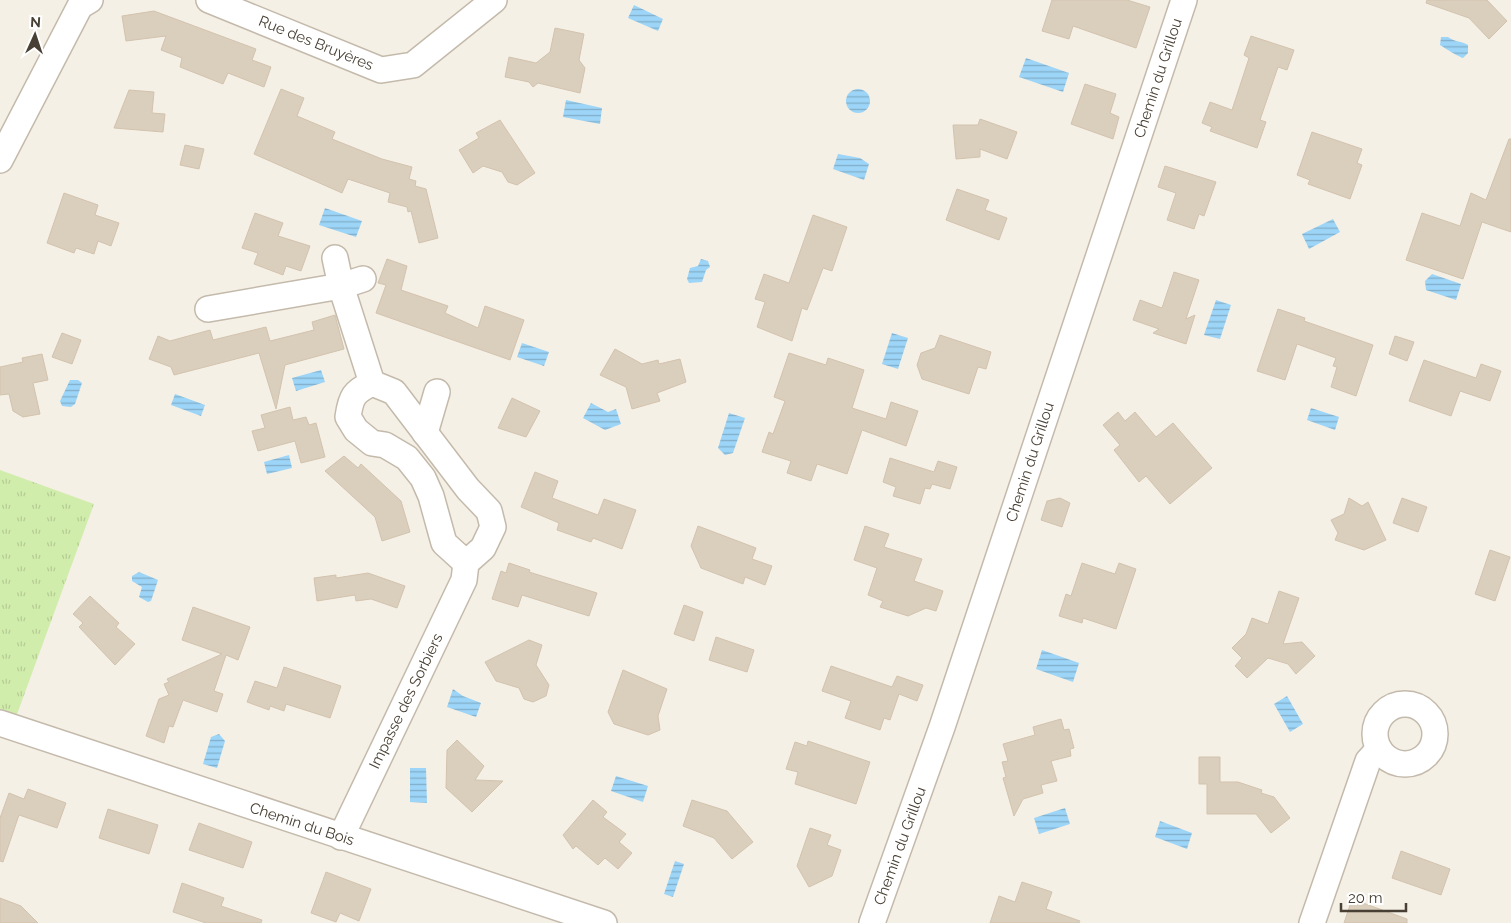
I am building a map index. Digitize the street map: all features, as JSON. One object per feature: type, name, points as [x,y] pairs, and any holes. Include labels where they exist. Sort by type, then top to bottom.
[{"type":"street","points":[[0,160],[80,6],[90,0]]},
{"type":"street","name":"Rue des Bruyères","points":[[209,0],[381,70],[413,65],[494,0]]},
{"type":"street","name":"Chemin du Grillou","points":[[872,923],[945,719],[1184,0]]},
{"type":"street","points":[[335,258],[352,282],[372,382]]},
{"type":"street","points":[[208,309],[352,282]]},
{"type":"street","points":[[372,382],[394,392],[468,489],[489,511],[493,527],[483,548],[466,563],[444,543],[431,496],[423,478],[407,458],[385,446],[372,443],[356,430],[348,416],[350,402],[356,391],[372,382]]},
{"type":"street","points":[[425,433],[436,392]]},
{"type":"street","name":"Impasse des Sorbiers","points":[[341,838],[464,580],[466,563]]},
{"type":"street","name":"Chemin du Bois","points":[[0,722],[341,838],[604,923]]},
{"type":"street","points":[[1312,923],[1368,761],[1379,749]]},
{"type":"green space","points":[[0,470],[94,504],[16,717],[0,712]]},
{"type":"water","points":[[634,5],[663,19],[658,31],[628,18]]},
{"type":"water","points":[[1441,37],[1448,37],[1468,45],[1468,53],[1463,58],[1451,52],[1440,45]]},
{"type":"water","points":[[1026,58],[1069,73],[1063,92],[1019,77]]},
{"type":"water","points":[[858,89],[866,93],[870,101],[866,109],[858,113],[850,109],[846,101],[850,93]]},
{"type":"water","points":[[566,100],[602,108],[600,124],[563,117]]},
{"type":"water","points":[[838,154],[860,158],[869,164],[864,180],[833,169]]},
{"type":"water","points":[[325,208],[362,221],[356,237],[319,225]]},
{"type":"water","points":[[1333,219],[1340,232],[1309,249],[1302,234]]},
{"type":"water","points":[[701,259],[708,261],[710,267],[706,270],[702,282],[689,283],[687,279],[690,268],[698,266]]},
{"type":"water","points":[[1432,274],[1461,284],[1456,300],[1426,290],[1425,281]]},
{"type":"water","points":[[1216,300],[1231,305],[1220,339],[1204,335]]},
{"type":"water","points":[[892,333],[908,338],[898,369],[882,364]]},
{"type":"water","points":[[522,343],[549,352],[544,366],[517,357]]},
{"type":"water","points":[[321,370],[325,382],[296,391],[292,378]]},
{"type":"water","points":[[70,380],[78,380],[82,383],[75,404],[71,407],[62,406],[60,401]]},
{"type":"water","points":[[175,394],[205,405],[201,416],[171,405]]},
{"type":"water","points":[[591,403],[608,412],[616,409],[621,424],[605,430],[583,418]]},
{"type":"water","points":[[1311,408],[1339,417],[1335,430],[1307,420]]},
{"type":"water","points":[[729,413],[745,418],[733,453],[725,455],[718,448]]},
{"type":"water","points":[[289,455],[292,468],[267,474],[264,462]]},
{"type":"water","points":[[139,572],[158,580],[151,601],[148,602],[139,597],[142,587],[132,581],[132,576]]},
{"type":"water","points":[[1042,650],[1079,663],[1073,682],[1036,669]]},
{"type":"water","points":[[453,689],[463,696],[481,703],[476,717],[447,707]]},
{"type":"water","points":[[1287,696],[1303,724],[1290,732],[1274,704]]},
{"type":"water","points":[[219,734],[225,741],[217,768],[203,764],[211,737]]},
{"type":"water","points":[[410,768],[426,768],[427,803],[410,802]]},
{"type":"water","points":[[616,776],[648,786],[643,802],[611,791]]},
{"type":"water","points":[[1065,808],[1070,824],[1039,834],[1034,818]]},
{"type":"water","points":[[1160,821],[1192,833],[1187,849],[1155,837]]},
{"type":"water","points":[[675,861],[684,864],[673,897],[664,894]]},
{"type":"building","points":[[1052,0],[1127,0],[1150,7],[1136,48],[1073,26],[1069,39],[1042,31]]},
{"type":"building","points":[[1427,0],[1487,0],[1507,21],[1489,39],[1469,18],[1426,3]]},
{"type":"building","points":[[154,11],[256,49],[252,60],[271,67],[264,87],[228,73],[223,84],[180,67],[182,58],[161,50],[166,36],[126,41],[122,16]]},
{"type":"building","points":[[555,28],[584,34],[579,60],[585,68],[580,93],[538,83],[533,87],[529,82],[505,77],[509,57],[536,63],[550,52]]},
{"type":"building","points":[[1251,36],[1294,50],[1287,70],[1278,67],[1260,120],[1266,122],[1257,148],[1210,131],[1212,127],[1202,123],[1210,102],[1232,110],[1249,58],[1244,55]]},
{"type":"building","points":[[1085,84],[1116,94],[1110,113],[1119,117],[1113,139],[1071,124]]},
{"type":"building","points":[[281,89],[304,98],[297,116],[335,132],[332,139],[382,159],[412,167],[409,179],[416,181],[415,186],[426,189],[438,238],[419,243],[411,211],[408,212],[407,207],[388,202],[390,193],[348,179],[342,193],[254,154]]},
{"type":"building","points":[[129,90],[154,92],[152,113],[165,114],[163,132],[114,128]]},
{"type":"building","points":[[980,119],[1017,132],[1007,159],[980,149],[980,157],[956,159],[953,125],[978,125]]},
{"type":"building","points":[[500,120],[535,173],[517,185],[508,182],[502,172],[483,166],[473,173],[459,150],[479,138],[476,133]]},
{"type":"building","points":[[1312,132],[1362,149],[1357,163],[1362,165],[1350,199],[1308,184],[1310,180],[1297,175]]},
{"type":"building","points":[[1509,139],[1511,139],[1511,232],[1482,222],[1463,279],[1406,260],[1422,213],[1460,226],[1471,193],[1486,200]]},
{"type":"building","points":[[185,145],[204,149],[199,169],[180,165]]},
{"type":"building","points":[[1165,166],[1216,182],[1204,216],[1199,214],[1194,229],[1167,220],[1176,193],[1158,187]]},
{"type":"building","points":[[957,189],[989,200],[985,210],[1007,218],[999,240],[946,220]]},
{"type":"building","points":[[64,193],[98,205],[95,215],[119,223],[111,246],[98,241],[94,254],[76,248],[74,253],[47,243]]},
{"type":"building","points":[[255,213],[283,223],[278,236],[310,246],[301,271],[286,266],[283,275],[254,264],[258,253],[242,248]]},
{"type":"building","points":[[813,215],[847,227],[832,271],[823,268],[807,310],[802,308],[792,341],[757,327],[765,302],[755,299],[764,274],[789,283]]},
{"type":"building","points":[[387,259],[407,266],[401,290],[448,306],[445,313],[478,328],[485,306],[524,320],[510,360],[376,313],[386,285],[378,283]]},
{"type":"building","points":[[1174,272],[1199,280],[1186,319],[1195,315],[1186,344],[1153,333],[1159,329],[1133,320],[1140,300],[1162,308]]},
{"type":"building","points":[[1278,309],[1305,318],[1304,321],[1373,345],[1356,396],[1331,387],[1337,367],[1333,366],[1336,358],[1297,344],[1285,380],[1257,371]]},
{"type":"building","points":[[335,315],[344,349],[285,365],[276,409],[259,353],[174,375],[171,367],[149,359],[158,336],[170,341],[210,330],[213,340],[266,327],[270,341],[314,330],[312,322]]},
{"type":"building","points":[[62,333],[81,340],[72,364],[52,357]]},
{"type":"building","points":[[940,335],[991,352],[986,369],[978,367],[969,394],[922,379],[917,365],[921,353],[935,348]]},
{"type":"building","points":[[1395,336],[1414,342],[1407,361],[1389,354]]},
{"type":"building","points":[[615,349],[642,364],[658,360],[659,364],[680,359],[686,382],[657,393],[660,401],[632,409],[626,387],[600,375]]},
{"type":"building","points":[[789,353],[826,365],[828,358],[864,370],[852,408],[886,419],[891,402],[918,411],[906,446],[862,430],[847,474],[817,464],[811,481],[787,473],[791,461],[762,452],[769,432],[773,434],[785,401],[774,397]]},
{"type":"building","points":[[42,354],[48,380],[33,383],[40,414],[23,417],[13,411],[9,394],[0,395],[0,367],[23,362],[22,358]]},
{"type":"building","points":[[1424,360],[1476,378],[1481,364],[1501,371],[1490,401],[1460,391],[1451,416],[1409,401]]},
{"type":"building","points":[[512,398],[540,411],[526,437],[498,428]]},
{"type":"building","points":[[290,407],[293,420],[306,417],[309,425],[316,423],[325,457],[301,463],[295,441],[258,451],[252,431],[265,428],[261,415]]},
{"type":"building","points":[[1118,412],[1125,421],[1135,412],[1156,437],[1173,423],[1212,468],[1170,504],[1146,476],[1139,482],[1114,450],[1120,445],[1103,425]]},
{"type":"building","points":[[344,456],[358,468],[361,464],[401,501],[410,532],[382,541],[375,517],[325,471]]},
{"type":"building","points":[[890,458],[934,472],[938,461],[957,467],[950,489],[932,484],[930,489],[925,488],[920,504],[893,496],[896,487],[883,482]]},
{"type":"building","points":[[535,472],[558,481],[552,498],[598,515],[604,499],[636,510],[622,549],[593,538],[591,542],[557,530],[559,523],[521,507]]},
{"type":"building","points":[[1060,498],[1070,503],[1062,527],[1041,520],[1047,501]]},
{"type":"building","points":[[1349,498],[1362,506],[1368,502],[1386,540],[1364,550],[1335,540],[1338,533],[1331,520],[1344,514]]},
{"type":"building","points":[[1402,498],[1427,507],[1418,532],[1393,523]]},
{"type":"building","points":[[698,526],[756,548],[752,559],[772,566],[765,585],[745,577],[743,584],[701,568],[691,546]]},
{"type":"building","points":[[865,526],[889,534],[884,547],[922,559],[914,581],[943,591],[936,611],[926,608],[908,616],[880,607],[883,601],[868,595],[877,568],[854,560]]},
{"type":"building","points":[[1490,550],[1510,557],[1495,601],[1475,594]]},
{"type":"building","points":[[509,563],[530,570],[529,572],[597,593],[589,616],[522,595],[518,607],[492,599],[501,571],[506,573]]},
{"type":"building","points":[[1082,563],[1115,574],[1119,563],[1136,569],[1116,629],[1083,618],[1082,623],[1059,616],[1066,594],[1071,596]]},
{"type":"building","points":[[368,573],[405,586],[397,608],[371,599],[356,601],[355,595],[317,601],[314,578],[336,575],[336,578]]},
{"type":"building","points":[[1279,591],[1299,598],[1283,644],[1302,642],[1315,656],[1296,674],[1288,664],[1268,658],[1247,678],[1235,666],[1242,658],[1232,648],[1246,634],[1252,618],[1268,624]]},
{"type":"building","points":[[90,596],[119,623],[116,627],[135,644],[115,665],[79,627],[83,623],[73,614]]},
{"type":"building","points":[[684,605],[703,612],[694,641],[674,634]]},
{"type":"building","points":[[193,607],[250,627],[238,660],[226,655],[214,691],[223,694],[217,712],[183,700],[173,727],[169,726],[164,743],[146,736],[159,699],[169,695],[164,684],[169,682],[167,679],[222,654],[182,640]]},
{"type":"building","points":[[716,637],[754,650],[747,672],[709,660]]},
{"type":"building","points":[[529,640],[542,645],[536,665],[549,685],[546,696],[533,702],[524,699],[519,688],[496,681],[485,662]]},
{"type":"building","points":[[831,666],[892,687],[897,676],[923,685],[917,701],[899,694],[890,720],[884,718],[880,730],[845,718],[851,701],[822,691]]},
{"type":"building","points":[[284,667],[341,686],[330,718],[286,704],[284,711],[270,706],[269,710],[247,702],[255,681],[277,688]]},
{"type":"building","points":[[623,670],[667,689],[658,716],[660,730],[648,735],[614,724],[608,712]]},
{"type":"building","points":[[1061,719],[1064,730],[1069,729],[1074,748],[1070,749],[1071,756],[1051,761],[1057,781],[1041,785],[1043,793],[1023,799],[1014,816],[1003,778],[1006,777],[1002,762],[1008,761],[1003,744],[1035,735],[1033,727]]},
{"type":"building","points":[[457,740],[484,766],[475,780],[503,781],[472,812],[446,788],[447,750]]},
{"type":"building","points":[[808,741],[870,762],[856,804],[795,784],[798,772],[786,769],[795,742],[807,746]]},
{"type":"building","points":[[1199,757],[1220,757],[1220,782],[1238,782],[1262,790],[1261,793],[1274,797],[1290,818],[1271,833],[1256,814],[1207,814],[1207,784],[1199,784]]},
{"type":"building","points":[[28,789],[66,803],[57,828],[19,815],[3,862],[0,861],[0,818],[9,793],[24,799]]},
{"type":"building","points":[[593,800],[607,812],[603,817],[626,834],[619,842],[632,853],[618,869],[605,858],[598,865],[576,846],[573,849],[563,835]]},
{"type":"building","points":[[692,800],[727,811],[753,842],[732,859],[714,838],[683,826]]},
{"type":"building","points":[[108,809],[158,825],[149,854],[99,838]]},
{"type":"building","points":[[199,823],[252,842],[243,868],[189,850]]},
{"type":"building","points":[[810,828],[831,835],[827,845],[841,850],[832,876],[809,887],[797,866]]},
{"type":"building","points":[[1401,851],[1450,869],[1441,895],[1392,878]]},
{"type":"building","points":[[326,872],[371,889],[359,921],[340,913],[336,922],[311,913]]},
{"type":"building","points":[[1022,882],[1052,892],[1046,909],[1080,921],[1079,923],[990,923],[999,896],[1015,902]]},
{"type":"building","points":[[182,883],[224,898],[221,906],[262,920],[261,923],[206,923],[173,912]]},
{"type":"building","points":[[0,898],[21,906],[38,923],[0,923]]},
{"type":"building","points":[[1352,899],[1407,919],[1407,923],[1344,923]]}]
